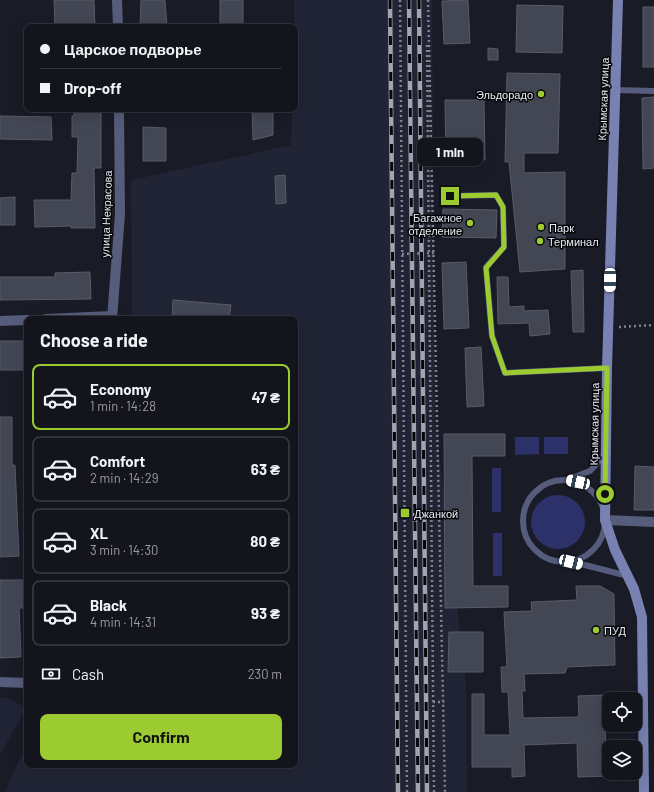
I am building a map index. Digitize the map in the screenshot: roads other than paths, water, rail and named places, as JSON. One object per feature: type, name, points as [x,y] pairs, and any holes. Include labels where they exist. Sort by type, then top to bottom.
[{"type":"main road","name":"Крымская улица","points":[[618,0],[608,327],[605,520],[615,550],[634,589],[642,617],[644,792]]},
{"type":"street","points":[[117,0],[118,24]]},
{"type":"street","name":"улица Некрасова","points":[[112,316],[120,214],[118,112]]},
{"type":"street","points":[[0,321],[24,320]]},
{"type":"street","points":[[605,520],[654,522]]},
{"type":"street","points":[[0,682],[24,683]]},
{"type":"lane","points":[[615,90],[654,90]]},
{"type":"lane","points":[[450,196],[496,195],[503,207],[504,247],[486,268],[492,336],[505,373],[607,368]]},
{"type":"lane","points":[[606,454],[590,471],[568,480],[548,483],[532,495],[523,513],[522,523],[528,542],[542,556],[561,562],[571,562],[628,576]]},
{"type":"lane","points":[[568,480],[578,482],[594,493],[600,501],[605,520],[603,534],[596,547],[585,556],[571,562]]},
{"type":"railway","points":[[390,0],[398,792]]},
{"type":"railway","points":[[409,0],[418,792]]},
{"type":"railway","points":[[419,0],[427,792]]},
{"type":"place","name":"Эльдорадо","points":[[541,94]]},
{"type":"place","name":"Багажное отделение","points":[[470,223]]},
{"type":"place","name":"Парк","points":[[541,227]]},
{"type":"place","name":"Терминал","points":[[540,241]]},
{"type":"place","name":"Джанкой","points":[[405,513]]},
{"type":"place","name":"ПУД","points":[[596,630]]}]
